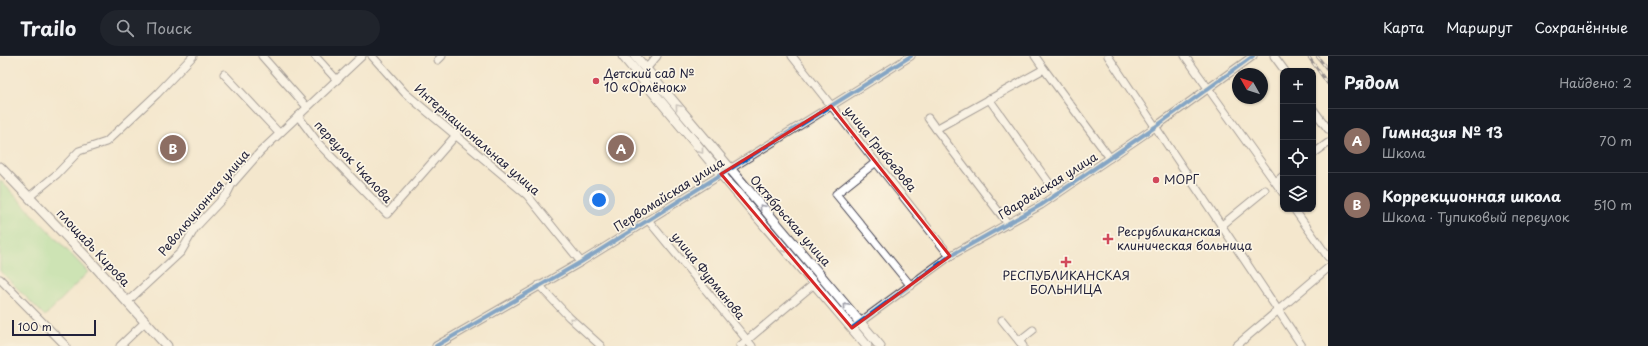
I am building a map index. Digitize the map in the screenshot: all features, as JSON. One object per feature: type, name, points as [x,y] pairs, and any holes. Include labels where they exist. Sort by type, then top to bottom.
[{"type":"main road","name":"Октябрьская улица","points":[[623,56],[867,346]]},
{"type":"main road","name":"Октябрьская улица","points":[[635,56],[880,346]]},
{"type":"main road","name":"площадь Кирова","points":[[0,167],[167,346]]},
{"type":"street","points":[[29,197],[56,174],[79,151],[106,142],[158,94],[193,56]]},
{"type":"street","points":[[262,56],[307,107]]},
{"type":"street","points":[[315,56],[337,80]]},
{"type":"street","name":"Революционная улица","points":[[127,302],[182,252],[195,228],[227,194],[232,184],[279,134],[362,56]]},
{"type":"street","name":"Интернациональная улица","points":[[372,56],[405,93],[457,134],[527,195],[581,262]]},
{"type":"street","points":[[646,69],[657,56]]},
{"type":"street","name":"улица Грибоедова","points":[[792,56],[950,256]]},
{"type":"street","name":"Первомайская улица","points":[[436,346],[581,262],[911,56]]},
{"type":"street","points":[[1035,56],[1110,158]]},
{"type":"street","points":[[1108,56],[1302,346]]},
{"type":"street","points":[[1185,56],[1280,188]]},
{"type":"street","name":"Гвардейская улица","points":[[852,328],[950,256],[1008,224],[1057,194],[1253,56]]},
{"type":"street","points":[[1274,56],[1283,68]]},
{"type":"street","points":[[936,129],[1044,69]]},
{"type":"street","points":[[224,74],[279,134]]},
{"type":"street","points":[[989,99],[1057,194]]},
{"type":"street","points":[[1316,113],[1328,129]]},
{"type":"street","name":"переулок Чкалова","points":[[298,116],[319,144],[387,214],[457,134]]},
{"type":"street","points":[[928,118],[1008,224]]},
{"type":"street","points":[[1316,152],[1328,143]]},
{"type":"street","points":[[876,162],[836,194],[910,286]]},
{"type":"street","points":[[1276,182],[1280,179]]},
{"type":"street","points":[[1221,226],[1265,190]]},
{"type":"street","points":[[1296,212],[1328,257]]},
{"type":"street","name":"улица Фурманова","points":[[648,220],[749,343]]},
{"type":"street","points":[[1236,346],[1278,312],[1328,268]]},
{"type":"street","points":[[0,279],[66,346]]},
{"type":"street","points":[[740,346],[749,343],[814,284]]},
{"type":"street","points":[[539,285],[569,317],[601,346]]},
{"type":"street","points":[[1002,320],[1021,344],[1033,330]]},
{"type":"street","points":[[120,346],[145,322]]},
{"type":"highlighted area","points":[[831,106],[950,256],[852,328],[721,174]]},
{"type":"green space","points":[[0,180],[88,272],[45,316],[0,271]]},
{"type":"railway","points":[[1308,56],[1328,84]]},
{"type":"railway","points":[[1317,56],[1328,70]]},
{"type":"cycle path","points":[[436,346],[581,262],[911,56]]},
{"type":"cycle path","points":[[852,328],[950,256],[1041,205],[1155,127],[1253,56]]},
{"type":"place","name":"Детский сад № 10 «Орлёнок»","points":[[596,81]]},
{"type":"place","name":"Коррекционная школа","points":[[173,148]]},
{"type":"place","name":"Гимназия № 13","points":[[621,148]]},
{"type":"place","name":"МОРГ","points":[[1156,180]]},
{"type":"place","name":"Ресрубликанская клиническая больница","points":[[1108,239]]},
{"type":"place","name":"РЕСПУБЛИКАНСКАЯ БОЛЬНИЦА","points":[[1066,262]]}]
